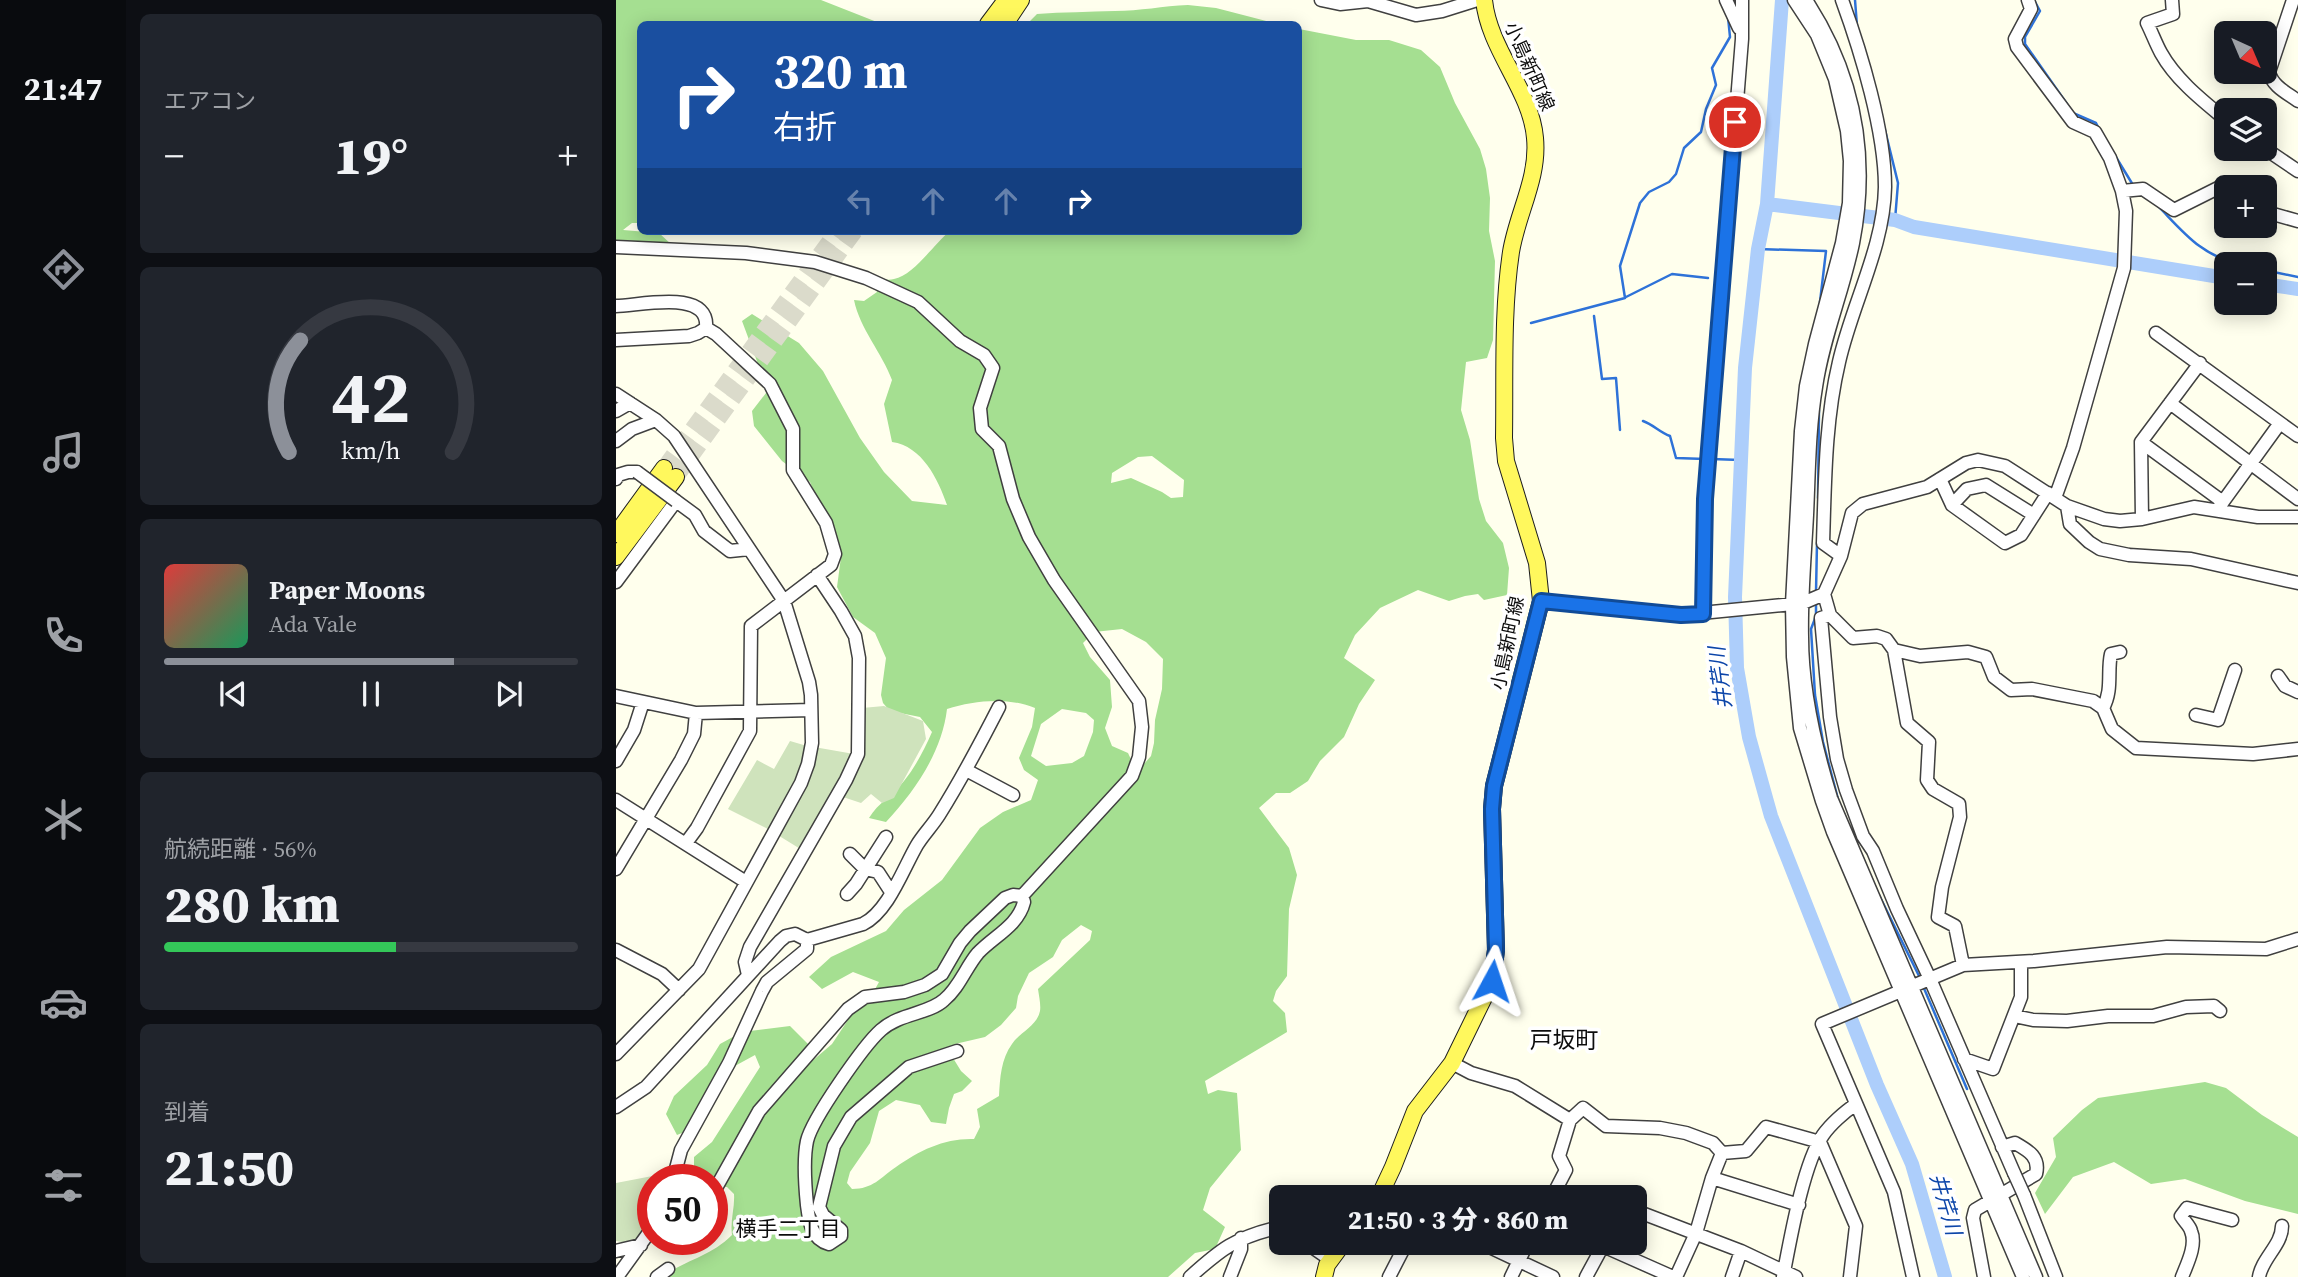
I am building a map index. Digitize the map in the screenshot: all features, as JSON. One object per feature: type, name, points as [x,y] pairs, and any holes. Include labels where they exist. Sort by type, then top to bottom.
[{"type":"main road","points":[[990,21],[1006,0]]},
{"type":"main road","points":[[1006,21],[1021,0]]},
{"type":"main road","name":"小島新町線","points":[[1385,1185],[1415,1111],[1452,1063],[1485,1000],[1494,972],[1494,786],[1541,601],[1536,563],[1506,461],[1503,438],[1507,293],[1512,250],[1531,183],[1536,142],[1530,113],[1490,29],[1484,0]]},
{"type":"main road","points":[[616,534],[670,472],[616,557]]},
{"type":"main road","points":[[1325,1277],[1334,1255]]},
{"type":"street","points":[[1321,0],[1340,4],[1368,1],[1416,15],[1477,0]]},
{"type":"street","points":[[1726,0],[1736,18],[1742,39]]},
{"type":"street","points":[[1705,614],[1705,499],[1742,39],[1742,0]]},
{"type":"street","points":[[1794,0],[1819,30]]},
{"type":"street","points":[[1806,0],[1843,74],[1859,138],[1860,185],[1816,388],[1797,603],[1796,695],[1800,728],[1833,832],[1916,985],[1964,1059],[2024,1195],[2056,1277]]},
{"type":"street","points":[[1841,555],[1824,543],[1826,450],[1839,359],[1868,273],[1885,190],[1884,161],[1855,36],[1842,0]]},
{"type":"street","points":[[1940,479],[1952,505],[2005,543],[2021,535],[2051,496],[2073,449],[2124,261],[2128,190],[2095,132],[2073,122],[2017,47],[2015,38],[2031,9],[2028,0]]},
{"type":"street","points":[[2172,0],[2173,14],[2147,23],[2162,55],[2193,92],[2214,110]]},
{"type":"street","points":[[2293,0],[2269,72],[2270,79],[2298,101]]},
{"type":"street","points":[[2277,157],[2298,171]]},
{"type":"street","points":[[2128,190],[2143,189],[2174,209],[2214,190]]},
{"type":"street","points":[[2277,215],[2298,221]]},
{"type":"street","points":[[616,247],[746,253],[815,262],[866,278],[918,302],[960,341],[984,355],[993,368],[980,408],[982,429],[999,446],[1013,499],[1029,537],[1054,580],[1139,701],[1142,727],[1139,757],[1132,776],[1022,896]]},
{"type":"street","points":[[616,306],[671,301],[686,303],[703,312],[707,320],[706,328]]},
{"type":"street","points":[[616,340],[689,336],[706,328]]},
{"type":"street","points":[[685,843],[750,731],[751,626],[831,565],[835,554],[826,523],[793,470],[793,429],[770,384],[706,328]]},
{"type":"street","points":[[2156,333],[2298,436]]},
{"type":"street","points":[[2142,519],[2141,442],[2200,363]]},
{"type":"street","points":[[616,394],[656,420],[674,436],[784,601],[809,681],[812,743],[801,783],[699,969],[616,1054]]},
{"type":"street","points":[[2170,402],[2298,499]]},
{"type":"street","points":[[616,411],[630,403]]},
{"type":"street","points":[[616,441],[632,429],[656,420]]},
{"type":"street","points":[[2220,506],[2280,423]]},
{"type":"street","points":[[2141,442],[2220,506]]},
{"type":"street","points":[[1963,965],[1955,926],[1938,917],[1942,887],[1960,817],[1959,804],[1933,789],[1927,780],[1929,742],[1907,723],[1894,650],[1886,639],[1877,636],[1853,638],[1830,615],[1824,594],[1841,555],[1852,513],[1863,505],[1927,487],[1966,463],[1978,460],[2005,466],[2067,506],[2104,519],[2142,519],[2194,507],[2220,506],[2258,517],[2298,517]]},
{"type":"street","points":[[616,479],[618,475],[637,472],[695,515],[704,531],[730,551],[749,549]]},
{"type":"street","points":[[1952,505],[1967,489],[1986,485],[2034,515]]},
{"type":"street","points":[[616,582],[676,501]]},
{"type":"street","points":[[2067,506],[2070,524],[2089,542],[2101,548],[2129,555],[2191,559],[2298,583]]},
{"type":"street","points":[[748,975],[745,962],[750,947],[846,780],[858,754],[859,658],[855,636],[817,575]]},
{"type":"street","points":[[1541,601],[1681,615],[1797,603],[1824,594]]},
{"type":"street","points":[[1797,603],[1810,722],[1831,798],[1916,985],[1997,1197],[2023,1277]]},
{"type":"street","points":[[1830,615],[1821,618],[1830,717],[1837,759],[1863,836],[1873,851],[1897,909],[1916,985]]},
{"type":"street","points":[[1894,650],[1920,656],[1968,652],[1986,657],[1994,677],[2011,690],[2032,689],[2093,701],[2103,708],[2112,729],[2136,748],[2253,754],[2298,749]]},
{"type":"street","points":[[2103,708],[2111,671],[2111,654],[2120,652]]},
{"type":"street","points":[[2196,715],[2218,720],[2235,670]]},
{"type":"street","points":[[2278,676],[2285,687],[2298,692]]},
{"type":"street","points":[[616,696],[696,713],[811,710]]},
{"type":"street","points":[[616,761],[634,730],[643,702]]},
{"type":"street","points":[[616,1107],[646,1087],[786,936],[795,934],[807,940],[870,920],[883,907],[918,842],[937,818],[999,707]]},
{"type":"street","points":[[616,869],[694,734],[696,713]]},
{"type":"street","points":[[1810,722],[1830,717]]},
{"type":"street","points":[[965,770],[1013,795]]},
{"type":"street","points":[[616,800],[746,882]]},
{"type":"street","points":[[1850,844],[1863,836]]},
{"type":"street","points":[[847,894],[886,837]]},
{"type":"street","points":[[850,854],[865,869],[878,872],[891,892]]},
{"type":"street","points":[[957,1051],[909,1067],[844,1126],[834,1146],[819,1207],[823,1215],[838,1226],[842,1233],[829,1244],[820,1240],[812,1229],[806,1187],[807,1143],[817,1117],[845,1075],[881,1030],[902,1016],[945,1000],[978,953],[1017,918],[1024,902],[1022,896]]},
{"type":"street","points":[[728,1167],[760,1111],[848,1009],[865,997],[904,992],[925,985],[942,974],[965,937],[1005,898],[1022,896]]},
{"type":"street","points":[[1913,1277],[1894,1192],[1822,1024],[1963,965],[2021,962],[2167,947],[2266,949],[2298,939]]},
{"type":"street","points":[[677,1164],[681,1150],[729,1063],[767,982],[807,949],[807,940]]},
{"type":"street","points":[[616,950],[662,974],[679,990]]},
{"type":"street","points":[[1964,1059],[1993,1069],[2021,997],[2021,962]]},
{"type":"street","points":[[2014,1016],[2033,1020],[2067,1021],[2108,1016],[2153,1016],[2186,1007],[2214,1006],[2220,1011]]},
{"type":"street","points":[[1452,1063],[1471,1073],[1514,1086],[1570,1120]]},
{"type":"street","points":[[1647,1215],[1741,1251],[1788,1275],[1799,1205],[1810,1164],[1823,1135],[1855,1105]]},
{"type":"street","points":[[1558,1185],[1566,1170],[1559,1157],[1570,1120],[1583,1108],[1606,1126],[1660,1128],[1686,1133],[1713,1143],[1722,1153]]},
{"type":"street","points":[[1722,1153],[1746,1151],[1766,1127],[1819,1142]]},
{"type":"street","points":[[1819,1142],[1856,1226],[1850,1277]]},
{"type":"street","points":[[1984,1277],[1973,1218],[1975,1210],[2036,1174],[2038,1167],[2034,1156],[2015,1143],[2001,1147]]},
{"type":"street","points":[[1628,1255],[1675,1277],[1696,1233],[1722,1153]]},
{"type":"street","points":[[1712,1178],[1799,1205]]},
{"type":"street","points":[[1997,1197],[2036,1277]]},
{"type":"street","points":[[2182,1277],[2190,1257],[2192,1241],[2191,1230],[2181,1216],[2182,1212],[2187,1208],[2232,1220]]},
{"type":"street","points":[[2259,1277],[2260,1267],[2282,1235],[2282,1226]]},
{"type":"street","points":[[1190,1277],[1221,1249],[1241,1238],[1269,1230]]},
{"type":"street","points":[[1230,1277],[1241,1249],[1241,1238]]},
{"type":"street","points":[[616,1251],[637,1246]]},
{"type":"street","points":[[617,1277],[637,1250]]},
{"type":"street","points":[[1732,1277],[1741,1251]]},
{"type":"street","points":[[1325,1255],[1331,1259]]},
{"type":"street","points":[[1389,1277],[1400,1255]]},
{"type":"street","points":[[1505,1255],[1553,1277]]},
{"type":"street","points":[[1511,1277],[1522,1255]]},
{"type":"street","points":[[1586,1277],[1598,1255]]},
{"type":"street","points":[[657,1277],[668,1269]]},
{"type":"green space","points":[[616,0],[821,0],[874,21],[637,21],[637,223],[632,223],[623,230],[637,231],[637,235],[661,235],[672,245],[635,254],[616,252]]},
{"type":"green space","points":[[1188,5],[1216,8],[1266,21],[1030,21],[1037,14],[1124,11]]},
{"type":"green space","points":[[1302,30],[1356,40],[1389,40],[1421,50],[1440,67],[1455,103],[1480,149],[1486,169],[1490,198],[1489,231],[1495,261],[1493,340],[1487,358],[1466,362],[1461,410],[1470,440],[1479,499],[1486,521],[1503,543],[1509,568],[1507,595],[1484,600],[1478,594],[1449,601],[1418,590],[1380,608],[1355,635],[1344,658],[1375,680],[1359,704],[1344,737],[1320,761],[1308,781],[1290,793],[1276,793],[1259,808],[1289,848],[1297,875],[1289,909],[1287,976],[1276,991],[1273,1001],[1285,1013],[1287,1032],[1205,1081],[1208,1094],[1218,1090],[1237,1093],[1241,1150],[1210,1188],[1203,1210],[1225,1227],[1215,1249],[1195,1253],[1168,1277],[662,1277],[703,1255],[728,1255],[734,1194],[728,1188],[728,1164],[694,1164],[694,1157],[712,1142],[760,1067],[755,1055],[733,1067],[689,1130],[677,1135],[666,1114],[674,1096],[707,1065],[720,1044],[742,1032],[790,1026],[808,1044],[811,1062],[832,1044],[854,1011],[869,1000],[879,982],[853,972],[822,989],[809,977],[831,957],[886,931],[904,910],[942,880],[980,828],[1003,812],[1031,800],[1038,780],[1024,770],[1019,758],[1032,727],[1035,708],[1003,701],[958,706],[947,709],[933,755],[907,797],[886,822],[869,818],[900,786],[920,758],[932,732],[920,717],[890,711],[883,703],[881,695],[886,658],[875,633],[853,617],[837,587],[841,557],[810,482],[782,461],[754,426],[752,411],[773,384],[758,364],[742,321],[752,314],[799,343],[823,371],[860,438],[884,472],[912,501],[947,505],[927,465],[912,450],[892,442],[884,404],[892,380],[861,321],[854,300],[864,301],[877,292],[871,277],[888,280],[909,272],[946,235],[1302,235]],"holes":[[[1152,456],[1184,480],[1183,497],[1171,498],[1131,478],[1111,483],[1112,473],[1138,457]],[[1122,629],[1146,642],[1163,659],[1162,689],[1151,756],[1137,772],[1128,753],[1112,746],[1105,728],[1112,707],[1110,680],[1090,657],[1083,643],[1094,632]],[[1062,709],[1086,713],[1094,720],[1093,732],[1084,756],[1072,763],[1046,766],[1031,756],[1041,724]],[[1081,925],[1092,931],[1090,940],[1038,989],[1038,1016],[1015,1040],[1005,1056],[999,1096],[977,1109],[980,1127],[974,1139],[933,1146],[905,1161],[871,1185],[852,1189],[847,1183],[850,1172],[870,1143],[879,1111],[896,1100],[920,1105],[931,1122],[946,1124],[954,1094],[962,1091],[972,1081],[961,1071],[953,1058],[955,1044],[985,1037],[1001,1025],[1016,1008],[1018,996],[1029,973],[1053,957],[1062,940]]]},
{"type":"green space","points":[[884,706],[923,721],[926,739],[894,798],[882,803],[871,794],[861,803],[840,796],[860,760],[862,708]]},
{"type":"green space","points":[[790,741],[807,746],[801,771],[770,830],[728,809],[757,760],[774,769]]},
{"type":"green space","points":[[814,747],[854,754],[802,850],[776,834]]},
{"type":"green space","points":[[2205,1082],[2226,1088],[2298,1137],[2298,1214],[2245,1201],[2185,1179],[2151,1184],[2114,1162],[2073,1177],[2045,1214],[2035,1193],[2056,1157],[2053,1138],[2082,1110],[2098,1098]]},
{"type":"green space","points":[[637,1179],[637,1245],[616,1241],[616,1183]]},
{"type":"waterway","name":"井芹川","points":[[1782,0],[1767,204],[1758,249],[1745,368],[1735,597],[1737,668],[1749,737],[1771,816],[1877,1085],[1912,1164],[1945,1277]]},
{"type":"waterway","points":[[1855,0],[1857,26]]},
{"type":"waterway","points":[[2034,0],[2040,11],[2025,37],[2025,44],[2067,104]]},
{"type":"waterway","points":[[1531,323],[1625,298],[1620,266],[1640,203],[1649,192],[1669,182],[1676,174],[1684,148],[1701,132],[1706,109],[1716,85],[1712,68],[1730,37],[1728,17]]},
{"type":"waterway","points":[[2073,113],[2096,123],[2099,129]]},
{"type":"waterway","points":[[1885,130],[1898,183],[1895,220]]},
{"type":"waterway","points":[[2111,149],[2133,185]]},
{"type":"waterway","points":[[1767,204],[1895,220],[1914,227],[2214,276]]},
{"type":"waterway","points":[[2159,207],[2186,235],[2214,255]]},
{"type":"waterway","points":[[1758,249],[1826,251],[1820,302]]},
{"type":"waterway","points":[[2277,273],[2298,277]]},
{"type":"waterway","points":[[1626,297],[1672,274],[1708,278]]},
{"type":"waterway","points":[[2277,286],[2298,289]]},
{"type":"waterway","points":[[1594,316],[1602,379],[1616,378],[1620,430]]},
{"type":"waterway","points":[[1818,498],[1819,410]]},
{"type":"waterway","points":[[1643,421],[1670,436],[1676,458],[1705,459]]},
{"type":"waterway","points":[[1712,459],[1740,460]]},
{"type":"waterway","points":[[1816,592],[1817,543]]},
{"type":"waterway","points":[[1816,602],[1816,616],[1811,629],[1815,695],[1823,742],[1838,799]]},
{"type":"waterway","points":[[1879,895],[1921,980]]},
{"type":"waterway","points":[[1923,986],[1967,1089]]},
{"type":"tunnel","points":[[664,468],[834,235]]},
{"type":"tunnel","points":[[676,477],[852,235]]},
{"type":"district","name":"戸坂町","points":[[1564,1040]]},
{"type":"district","name":"横手二丁目","points":[[788,1228]]},
{"type":"route","points":[[1492,981],[1496,950],[1492,809],[1494,786],[1541,601],[1681,615],[1703,614],[1705,499],[1735,122]]}]
